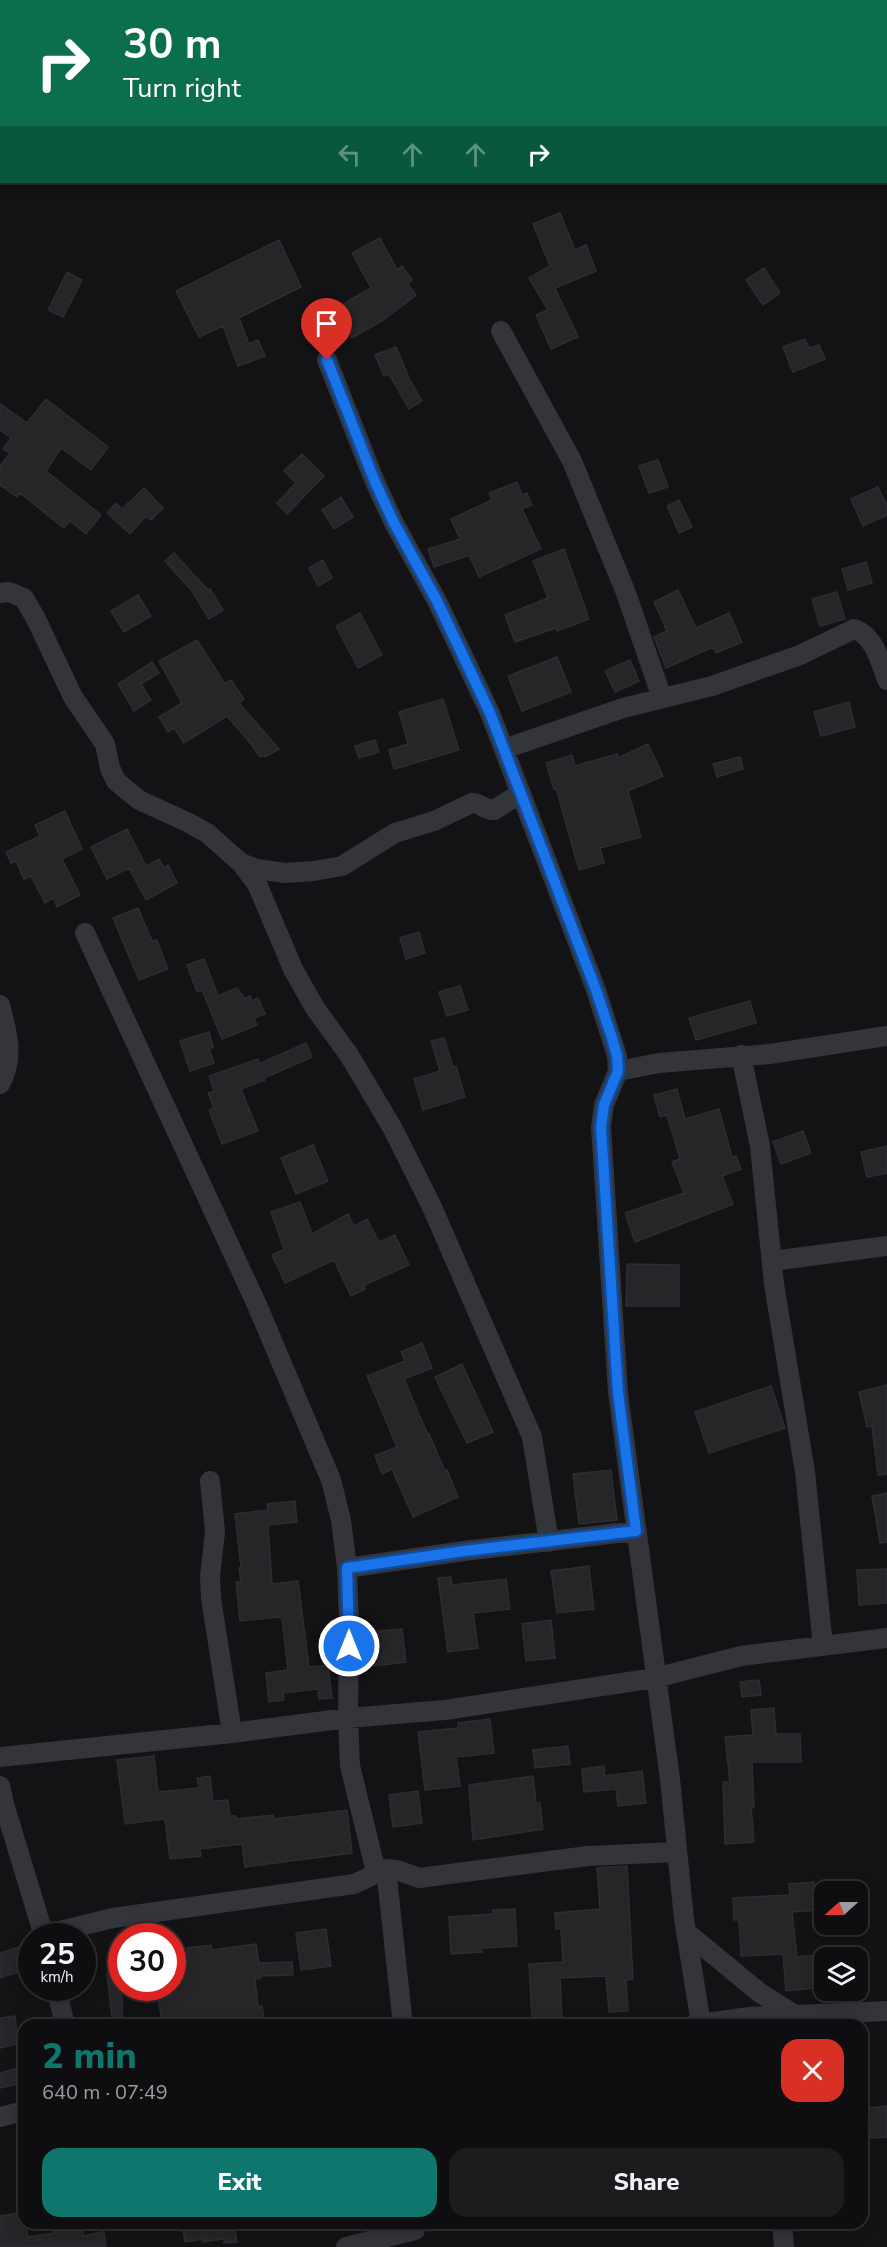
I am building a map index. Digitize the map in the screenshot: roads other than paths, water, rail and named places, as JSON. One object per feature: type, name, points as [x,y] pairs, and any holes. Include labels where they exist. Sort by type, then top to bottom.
[{"type":"street","points":[[501,332],[572,461],[626,592],[662,699]]},
{"type":"street","points":[[327,360],[375,482],[394,523],[442,611],[490,713],[596,990],[614,1047],[618,1071],[604,1105],[601,1127],[618,1393],[670,1779],[686,1932],[700,2019]]},
{"type":"street","points":[[0,593],[15,593],[24,598],[73,698],[105,744],[110,768],[116,781],[139,800],[207,833],[241,863],[257,884],[298,979],[315,1008],[349,1055],[393,1129],[432,1207],[532,1437],[549,1542]]},
{"type":"street","points":[[504,749],[623,708],[712,686],[800,655],[854,629],[865,635],[878,654],[887,680]]},
{"type":"street","points":[[241,863],[263,871],[285,873],[342,866],[395,833],[434,821],[472,803],[494,810],[521,793]]},
{"type":"street","points":[[86,933],[257,1305],[331,1480],[341,1520],[347,1568],[350,1766],[381,1870],[402,2019]]},
{"type":"street","points":[[0,1005],[8,1034],[9,1060],[0,1084]]},
{"type":"street","points":[[618,1071],[659,1063],[770,1053],[887,1036]]},
{"type":"street","points":[[741,1055],[760,1146],[772,1261],[805,1472],[823,1646]]},
{"type":"street","points":[[772,1261],[887,1246]]},
{"type":"street","points":[[210,1481],[215,1532],[210,1576],[211,1598],[232,1733]]},
{"type":"street","points":[[347,1568],[464,1551],[636,1531]]},
{"type":"street","points":[[0,1756],[232,1733],[348,1718],[445,1710],[655,1678],[741,1656],[887,1638]]},
{"type":"street","points":[[0,1786],[39,1923]]},
{"type":"street","points":[[94,1923],[113,1918],[354,1884],[381,1870],[397,1870],[419,1878],[588,1856],[676,1852]]},
{"type":"street","points":[[686,1932],[760,1994],[795,2015]]},
{"type":"street","points":[[59,2001],[64,2019]]},
{"type":"street","points":[[765,2019],[795,2015],[887,2011]]},
{"type":"street","points":[[0,2117],[18,2112]]},
{"type":"street","points":[[782,2229],[784,2247]]},
{"type":"street","points":[[346,2247],[413,2233]]}]
